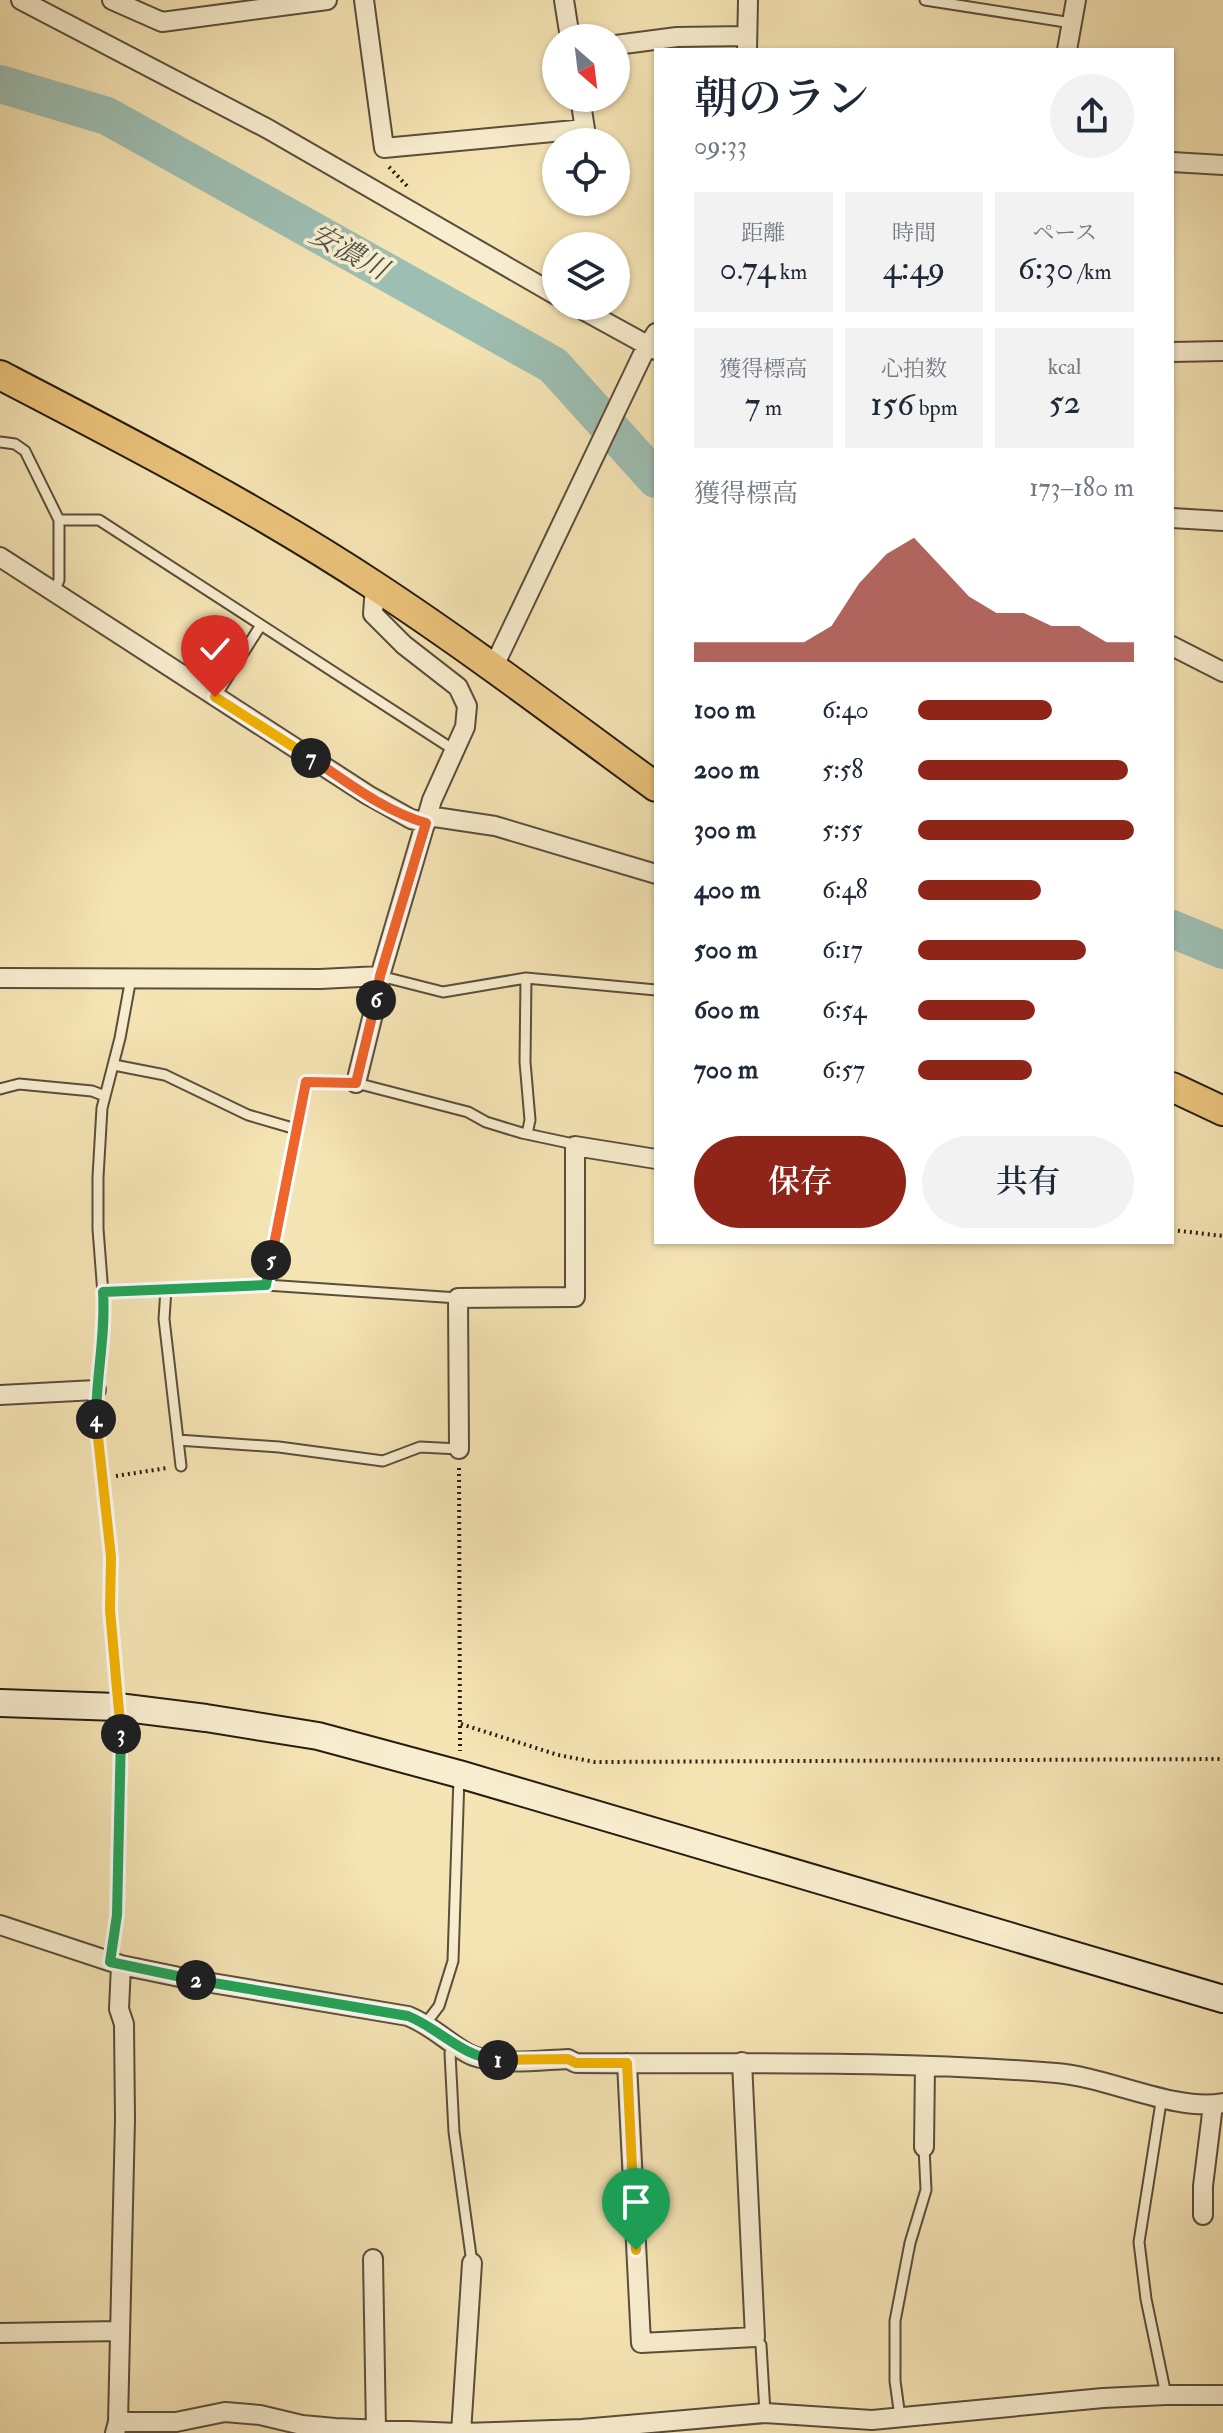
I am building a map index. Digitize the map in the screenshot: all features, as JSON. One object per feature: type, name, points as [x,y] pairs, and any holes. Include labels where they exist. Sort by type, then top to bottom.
[{"type":"main road","points":[[0,375],[173,467],[496,659],[654,785]]},
{"type":"main road","points":[[1174,1088],[1223,1111]]},
{"type":"street","points":[[21,0],[268,129],[542,287]]},
{"type":"street","points":[[112,0],[162,22],[327,0]]},
{"type":"street","points":[[364,0],[384,148],[585,129],[582,112]]},
{"type":"street","points":[[564,0],[568,24]]},
{"type":"street","points":[[630,43],[677,37],[747,43],[748,0]]},
{"type":"street","points":[[1067,48],[1076,0]]},
{"type":"street","points":[[1174,162],[1223,165]]},
{"type":"street","points":[[496,659],[650,346],[602,320]]},
{"type":"street","points":[[1174,352],[1223,351]]},
{"type":"street","points":[[1174,518],[1223,521]]},
{"type":"street","points":[[0,557],[368,795],[411,819],[495,826],[654,873]]},
{"type":"street","points":[[356,1083],[380,976],[432,800],[465,727],[466,702],[458,687],[404,645],[373,614],[375,586]]},
{"type":"street","points":[[1174,647],[1223,672]]},
{"type":"street","points":[[0,978],[320,979],[380,976]]},
{"type":"street","points":[[459,1449],[458,1298],[575,1297],[575,1146],[654,1159]]},
{"type":"street","points":[[0,1395],[96,1390]]},
{"type":"street","points":[[0,1703],[118,1707],[318,1736],[459,1774],[1223,1999]]},
{"type":"street","points":[[0,1925],[116,1963],[194,1980],[408,2016],[426,2023],[469,2054],[488,2059],[568,2059],[576,2063],[742,2062],[925,2066],[1060,2073],[1182,2102],[1218,2104],[1203,2186],[1203,2215]]},
{"type":"street","points":[[116,1963],[119,2009],[124,2024],[125,2119],[116,2428],[176,2422],[225,2412],[260,2415],[302,2425],[461,2433],[582,2429],[765,2413],[872,2420],[1166,2395],[1223,2395]]},
{"type":"street","points":[[627,2063],[641,2343],[755,2337],[742,2062]]},
{"type":"street","points":[[924,2147],[925,2066]]},
{"type":"street","points":[[373,2259],[376,2430]]},
{"type":"street","points":[[461,2433],[472,2263]]},
{"type":"street","points":[[0,2333],[120,2331]]},
{"type":"lane","points":[[925,0],[1072,23]]},
{"type":"lane","points":[[0,442],[15,444],[25,451],[59,520],[59,580],[54,592]]},
{"type":"lane","points":[[59,520],[99,520],[454,750]]},
{"type":"lane","points":[[215,697],[261,625]]},
{"type":"lane","points":[[380,976],[443,992],[526,978],[654,990]]},
{"type":"lane","points":[[116,1963],[122,1747],[110,1610],[111,1557],[96,1423],[103,1292],[98,1229],[102,1108],[131,978]]},
{"type":"lane","points":[[526,978],[525,1062],[530,1120],[527,1134]]},
{"type":"lane","points":[[114,1065],[165,1075],[248,1115],[296,1129]]},
{"type":"lane","points":[[266,1285],[306,1082],[356,1083],[468,1112],[486,1122],[575,1146]]},
{"type":"lane","points":[[0,1089],[19,1084],[92,1091],[105,1096]]},
{"type":"lane","points":[[103,1292],[266,1285],[458,1298]]},
{"type":"lane","points":[[166,1289],[164,1319],[181,1466]]},
{"type":"lane","points":[[178,1440],[279,1447],[383,1461],[420,1447],[459,1449]]},
{"type":"lane","points":[[426,2023],[439,2006],[453,1961],[459,1774]]},
{"type":"lane","points":[[455,2044],[450,2053],[454,2132],[472,2263]]},
{"type":"lane","points":[[1162,2096],[1139,2242],[1146,2299],[1166,2395]]},
{"type":"lane","points":[[900,2417],[895,2381],[895,2321],[910,2243],[926,2190],[924,2147]]},
{"type":"lane","points":[[755,2337],[761,2345],[765,2413]]},
{"type":"path","points":[[1174,1230],[1223,1236]]},
{"type":"path","points":[[459,1449],[461,1724],[558,1755],[595,1762],[1223,1759]]},
{"type":"path","points":[[102,1478],[181,1466]]},
{"type":"waterway","name":"安濃川","points":[[0,84],[107,116],[553,365],[654,477]]},
{"type":"waterway","name":"安濃川","points":[[1174,930],[1223,950]]},
{"type":"route","points":[[215,697],[368,795],[411,819],[426,823],[380,976],[356,1083],[306,1082],[266,1285],[103,1292],[96,1423],[111,1557],[110,1610],[122,1747],[117,1915],[110,1962],[194,1980],[408,2016],[426,2023],[469,2054],[488,2059],[627,2063],[636,2250]]}]
